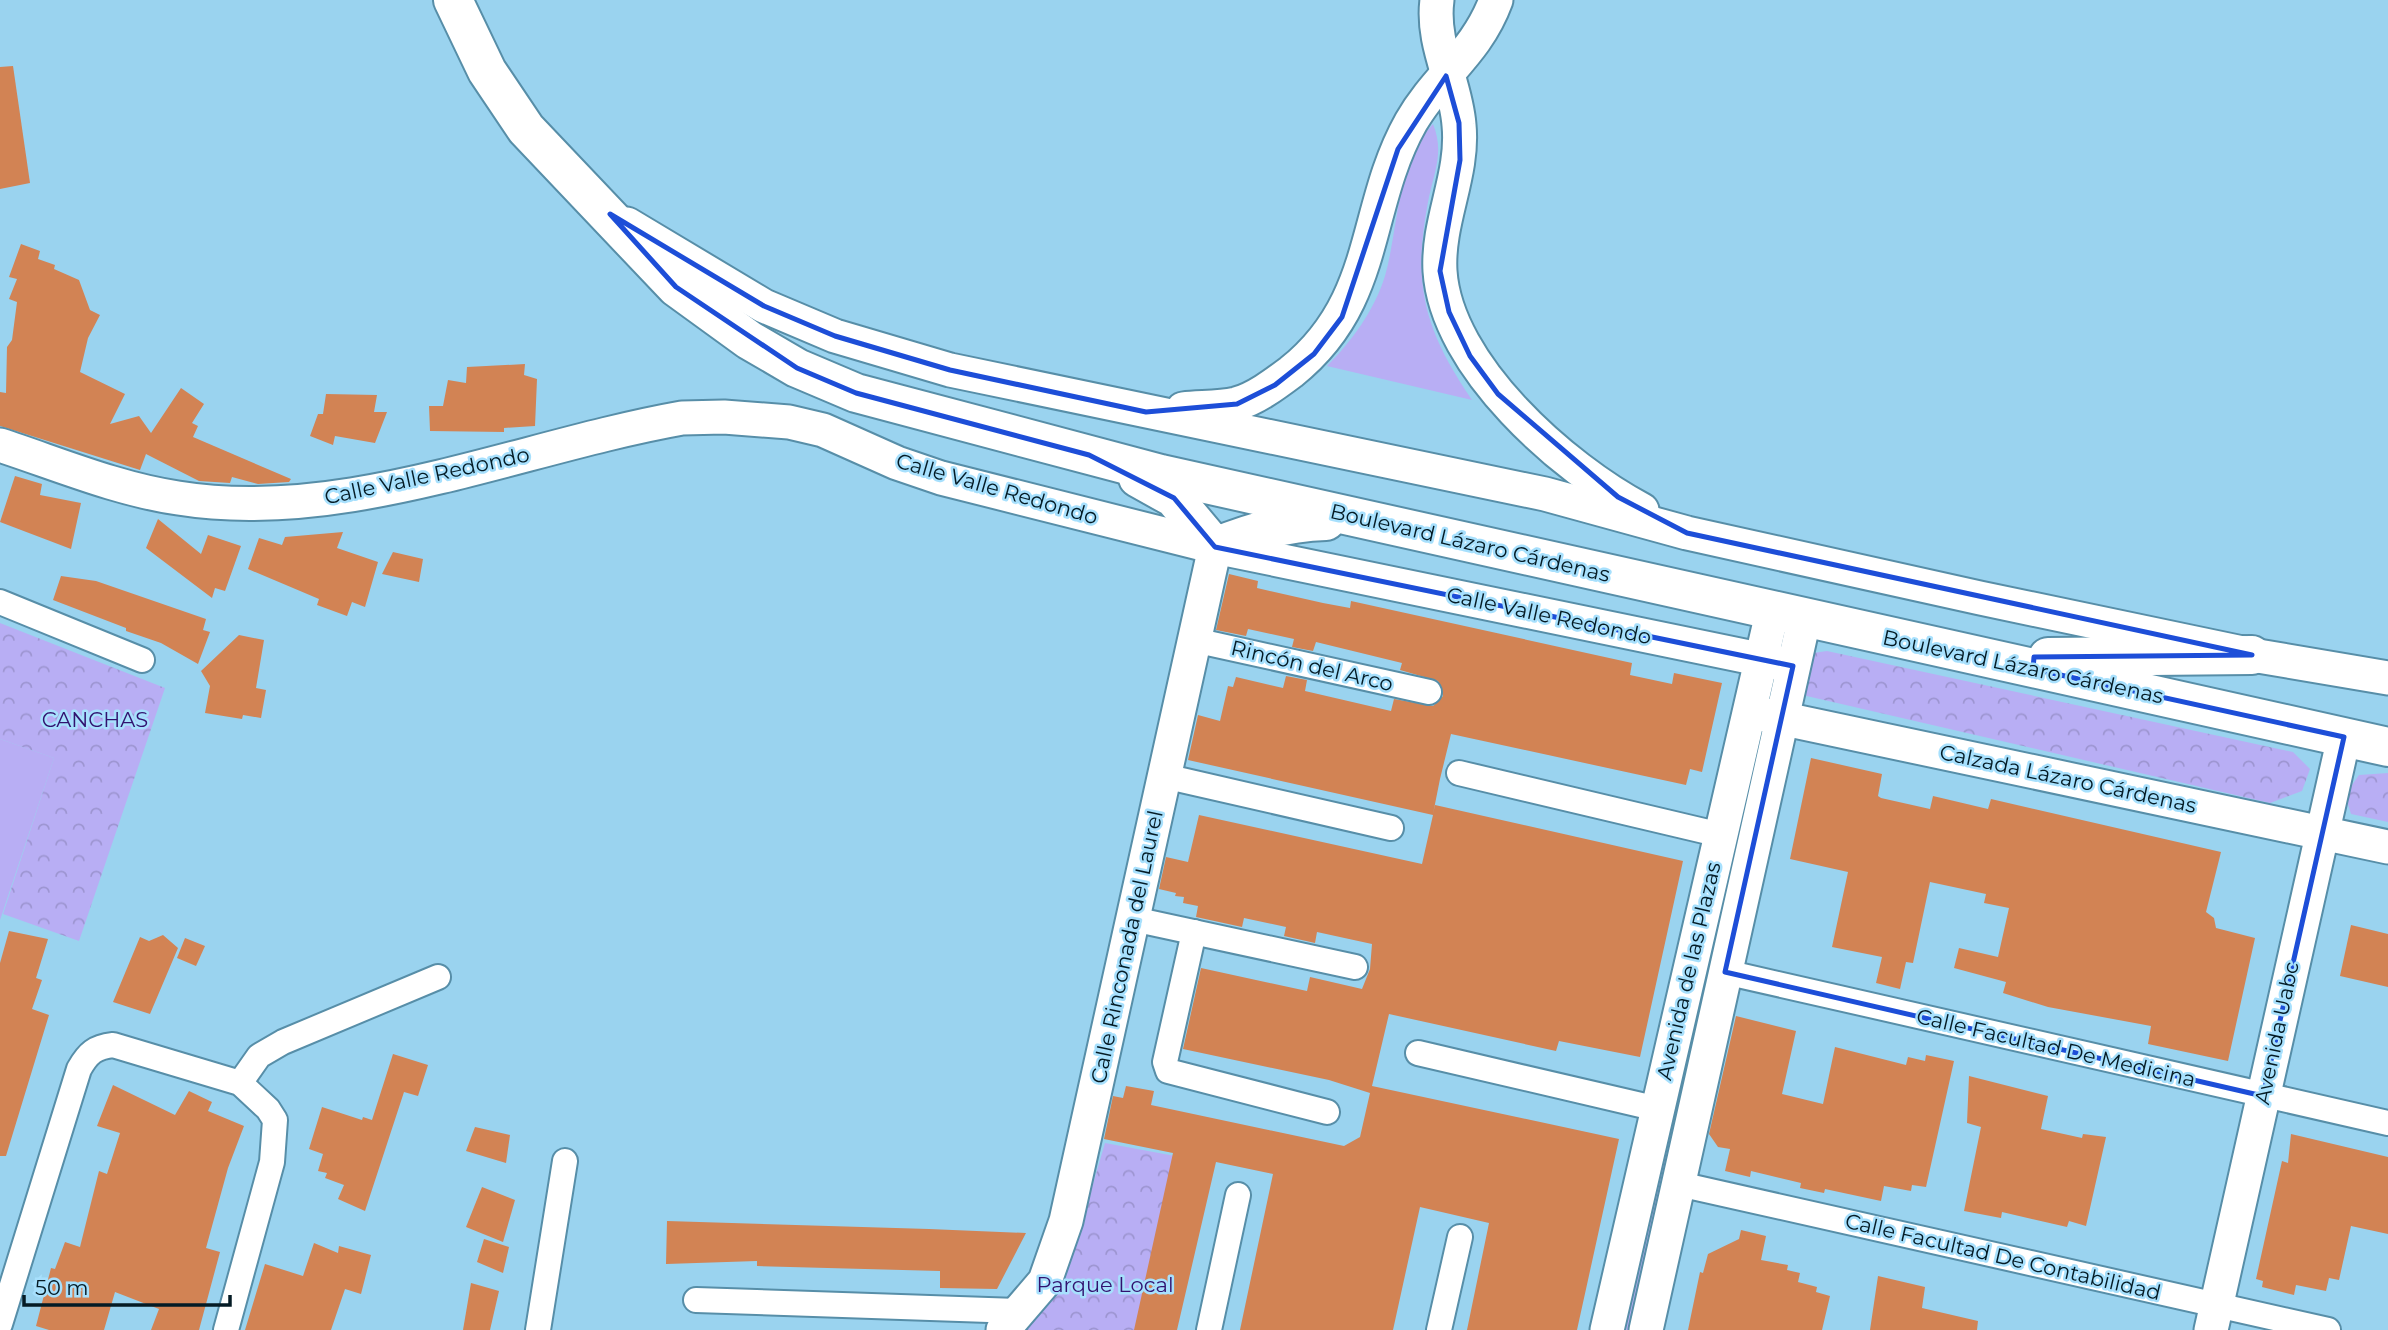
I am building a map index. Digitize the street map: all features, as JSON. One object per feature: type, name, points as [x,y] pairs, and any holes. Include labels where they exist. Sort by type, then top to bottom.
[{"type":"highway","name":"Boulevard Lázaro Cárdenas","points":[[453,0],[487,71],[526,129],[593,202],[610,214],[640,252],[676,287],[749,341],[797,368],[856,393],[1088,455],[1788,616],[2388,747]]},
{"type":"highway","points":[[1088,455],[1142,479],[1174,498],[1215,547],[1249,532],[1302,522],[1376,521]]},
{"type":"highway","points":[[1979,657],[2252,654]]},
{"type":"street","points":[[1437,0],[1439,41],[1459,122],[1460,160],[1443,233],[1440,271],[1449,312],[1470,356],[1498,394],[1572,462],[1618,497],[1687,533]]},
{"type":"street","points":[[1146,412],[1237,404],[1275,385],[1314,354],[1342,317],[1359,278],[1403,139],[1412,120],[1472,48],[1488,24],[1496,0]]},
{"type":"street","name":"Boulevard Lázaro Cárdenas","points":[[610,214],[764,306],[835,336],[950,370],[1545,494],[1687,533],[2252,654],[2388,678]]},
{"type":"street","name":"Calle Valle Redondo","points":[[0,445],[146,492],[179,499],[281,504],[384,487],[682,418],[762,419],[822,430],[897,463],[941,478],[1215,547],[1793,666]]},
{"type":"street","name":"Calle Rinconada del Laurel","points":[[1010,1321],[1045,1281],[1066,1221],[1215,547]]},
{"type":"street","points":[[0,602],[142,660]]},
{"type":"street","name":"Avenida de las Plazas","points":[[1607,1330],[1760,660],[1788,616]]},
{"type":"street","name":"Avenida de las Plazas","points":[[1646,1330],[1793,666],[1788,616]]},
{"type":"street","name":"Rincón del Arco","points":[[1194,640],[1429,692]]},
{"type":"street","name":"Calzada Lázaro Cárdenas","points":[[1748,712],[2388,847]]},
{"type":"street","name":"Avenida Uabc","points":[[2214,1317],[2344,737]]},
{"type":"street","points":[[1460,773],[1721,835]]},
{"type":"street","points":[[1164,776],[1391,828]]},
{"type":"street","points":[[1133,919],[1355,967]]},
{"type":"street","points":[[1194,932],[1165,1062],[1168,1071],[1177,1076],[1327,1112]]},
{"type":"street","name":"Calle Facultad De Medicina","points":[[1725,972],[2388,1123]]},
{"type":"street","points":[[240,1083],[259,1056],[283,1042],[438,977]]},
{"type":"street","points":[[0,1324],[79,1069],[87,1055],[99,1046],[113,1045],[240,1083],[268,1109],[275,1120],[276,1137],[226,1330]]},
{"type":"street","points":[[1418,1053],[1658,1109]]},
{"type":"street","points":[[538,1330],[565,1161]]},
{"type":"street","name":"Calle Facultad De Contabilidad","points":[[1679,1184],[2214,1317],[2328,1330]]},
{"type":"street","points":[[1209,1330],[1238,1195]]},
{"type":"street","points":[[1439,1330],[1460,1237]]},
{"type":"street","points":[[696,1300],[1010,1321]]},
{"type":"highlighted area","points":[[1446,76],[1459,123],[1460,160],[1440,271],[1449,312],[1470,356],[1498,394],[1618,497],[1687,533],[2252,655],[2034,657],[2033,669],[2344,737],[2263,1096],[1725,972],[1793,666],[1215,547],[1174,498],[1089,455],[856,393],[797,368],[676,287],[610,214],[764,306],[835,336],[950,370],[1146,412],[1237,404],[1275,385],[1314,354],[1342,317],[1398,149]]},
{"type":"green space","points":[[1433,124],[1438,152],[1424,227],[1422,280],[1432,327],[1455,374],[1472,400],[1327,366],[1361,325],[1375,301],[1390,257],[1405,176],[1421,140]]},
{"type":"green space","name":"CANCHAS","points":[[0,623],[165,688],[79,941],[3,914],[54,758],[0,739]]},
{"type":"green space","points":[[1827,651],[2293,752],[2310,769],[2302,791],[2270,803],[1798,694],[1806,654]]},
{"type":"green space","points":[[0,739],[54,758],[0,920]]},
{"type":"green space","points":[[2388,773],[2388,822],[2351,814],[2345,795],[2359,775]]},
{"type":"green space","points":[[1732,821],[1707,990],[1632,1330],[1610,1330]]},
{"type":"green space","name":"Parque Local","points":[[1105,1143],[1175,1156],[1136,1330],[1021,1330],[1062,1290]]},
{"type":"building","points":[[13,66],[30,183],[0,189],[0,67]]},
{"type":"building","points":[[21,244],[40,251],[38,259],[55,265],[54,269],[79,280],[90,310],[100,315],[88,338],[80,372],[125,394],[110,424],[139,416],[151,433],[181,388],[204,404],[192,423],[198,426],[193,437],[291,479],[289,482],[258,484],[232,477],[230,483],[199,481],[146,454],[140,470],[0,426],[0,392],[6,393],[7,347],[12,340],[17,302],[9,299],[17,279],[9,277]]},
{"type":"building","points":[[525,364],[524,375],[537,379],[535,426],[504,428],[504,432],[430,431],[429,406],[443,406],[448,380],[466,383],[467,367]]},
{"type":"building","points":[[326,394],[377,395],[374,412],[387,412],[375,443],[335,436],[333,445],[310,436],[318,414],[323,414]]},
{"type":"building","points":[[15,476],[42,484],[40,495],[81,503],[71,549],[0,522]]},
{"type":"building","points":[[158,519],[201,554],[208,535],[241,546],[225,591],[215,588],[212,598],[146,548]]},
{"type":"building","points":[[343,532],[337,548],[378,562],[365,607],[352,602],[347,616],[317,605],[319,599],[248,569],[259,538],[282,545],[285,537]]},
{"type":"building","points":[[393,552],[423,559],[419,582],[382,574]]},
{"type":"building","points":[[1229,574],[1258,581],[1257,588],[1323,603],[1350,608],[1351,601],[1632,663],[1630,675],[1672,684],[1674,673],[1722,683],[1702,772],[1690,769],[1686,785],[1451,734],[1440,779],[1433,814],[1435,805],[1683,861],[1640,1057],[1559,1041],[1556,1051],[1389,1014],[1372,1086],[1619,1139],[1577,1330],[1467,1330],[1489,1223],[1420,1207],[1393,1330],[1240,1330],[1273,1174],[1216,1162],[1177,1330],[1134,1330],[1173,1153],[1104,1139],[1113,1096],[1123,1098],[1126,1086],[1154,1091],[1151,1105],[1344,1146],[1360,1137],[1370,1093],[1329,1080],[1183,1049],[1201,968],[1307,991],[1310,977],[1362,989],[1370,969],[1372,944],[1317,932],[1315,943],[1284,936],[1286,927],[1244,918],[1242,927],[1196,917],[1198,906],[1183,903],[1184,897],[1159,889],[1166,857],[1188,862],[1199,815],[1422,864],[1433,815],[1188,760],[1198,715],[1220,721],[1228,686],[1233,687],[1236,677],[1283,688],[1286,676],[1307,680],[1305,691],[1391,711],[1394,699],[1433,706],[1443,696],[1438,681],[1400,670],[1402,663],[1316,642],[1313,651],[1292,647],[1294,639],[1248,629],[1246,636],[1216,630]]},
{"type":"building","points":[[61,576],[96,581],[206,619],[203,630],[210,632],[198,664],[161,643],[53,600]]},
{"type":"building","points":[[239,635],[264,640],[256,688],[266,690],[261,718],[243,715],[242,719],[205,713],[210,686],[201,671]]},
{"type":"building","points":[[1811,758],[1882,774],[1878,796],[1881,798],[1930,809],[1933,796],[1988,809],[1991,799],[2221,852],[2206,912],[2214,918],[2216,928],[2255,938],[2228,1061],[2148,1044],[2151,1026],[2048,1007],[2003,993],[2006,982],[1954,968],[1959,948],[1998,957],[2009,908],[1984,903],[1986,894],[1930,882],[1913,963],[1906,962],[1900,989],[1876,983],[1882,957],[1832,947],[1848,872],[1790,859]]},
{"type":"building","points":[[2351,925],[2388,934],[2388,987],[2340,976]]},
{"type":"building","points":[[9,931],[48,939],[36,978],[42,980],[32,1009],[49,1015],[6,1156],[0,1156],[0,963]]},
{"type":"building","points":[[163,935],[178,948],[150,1014],[113,1002],[140,937],[149,941]]},
{"type":"building","points":[[185,938],[205,946],[196,966],[177,958]]},
{"type":"building","points":[[1736,1016],[1796,1031],[1782,1094],[1823,1104],[1835,1047],[1906,1065],[1908,1057],[1925,1061],[1926,1055],[1954,1061],[1926,1187],[1912,1185],[1911,1191],[1884,1186],[1881,1201],[1825,1189],[1824,1193],[1800,1188],[1801,1183],[1751,1171],[1750,1177],[1725,1171],[1730,1149],[1718,1147],[1709,1134]]},
{"type":"building","points":[[393,1054],[428,1065],[418,1096],[404,1092],[365,1211],[338,1199],[344,1185],[325,1178],[327,1173],[318,1171],[323,1154],[309,1149],[322,1107],[362,1120],[363,1117],[372,1120]]},
{"type":"building","points":[[1969,1076],[2048,1096],[2041,1129],[2082,1138],[2083,1134],[2106,1137],[2086,1226],[2069,1221],[2067,1227],[2002,1212],[2001,1218],[1964,1211],[1981,1127],[1967,1123]]},
{"type":"building","points":[[113,1085],[175,1115],[189,1091],[212,1102],[208,1111],[244,1126],[228,1168],[206,1248],[220,1252],[199,1330],[151,1330],[159,1309],[115,1292],[104,1330],[49,1330],[36,1326],[51,1268],[55,1269],[65,1242],[80,1247],[99,1171],[107,1174],[120,1133],[97,1126]]},
{"type":"building","points":[[475,1127],[510,1135],[506,1163],[466,1151]]},
{"type":"building","points":[[2291,1134],[2388,1157],[2388,1234],[2351,1226],[2339,1280],[2329,1278],[2326,1291],[2296,1285],[2294,1295],[2262,1287],[2263,1281],[2256,1279],[2282,1161],[2288,1163]]},
{"type":"building","points":[[482,1187],[515,1200],[503,1242],[466,1227]]},
{"type":"building","points":[[667,1221],[1026,1233],[997,1289],[940,1288],[940,1271],[757,1266],[757,1261],[666,1264]]},
{"type":"building","points":[[1741,1230],[1766,1236],[1761,1260],[1788,1265],[1787,1270],[1800,1273],[1798,1282],[1817,1287],[1816,1292],[1830,1296],[1822,1330],[1688,1330],[1700,1272],[1703,1273],[1708,1254],[1739,1239]]},
{"type":"building","points":[[484,1239],[509,1247],[503,1273],[477,1262]]},
{"type":"building","points":[[314,1243],[338,1253],[339,1246],[371,1255],[361,1294],[345,1289],[331,1330],[245,1330],[265,1264],[303,1276]]},
{"type":"building","points":[[1878,1276],[1925,1287],[1922,1308],[1978,1321],[1977,1330],[1870,1330]]},
{"type":"building","points":[[471,1283],[499,1291],[490,1330],[463,1330]]}]
